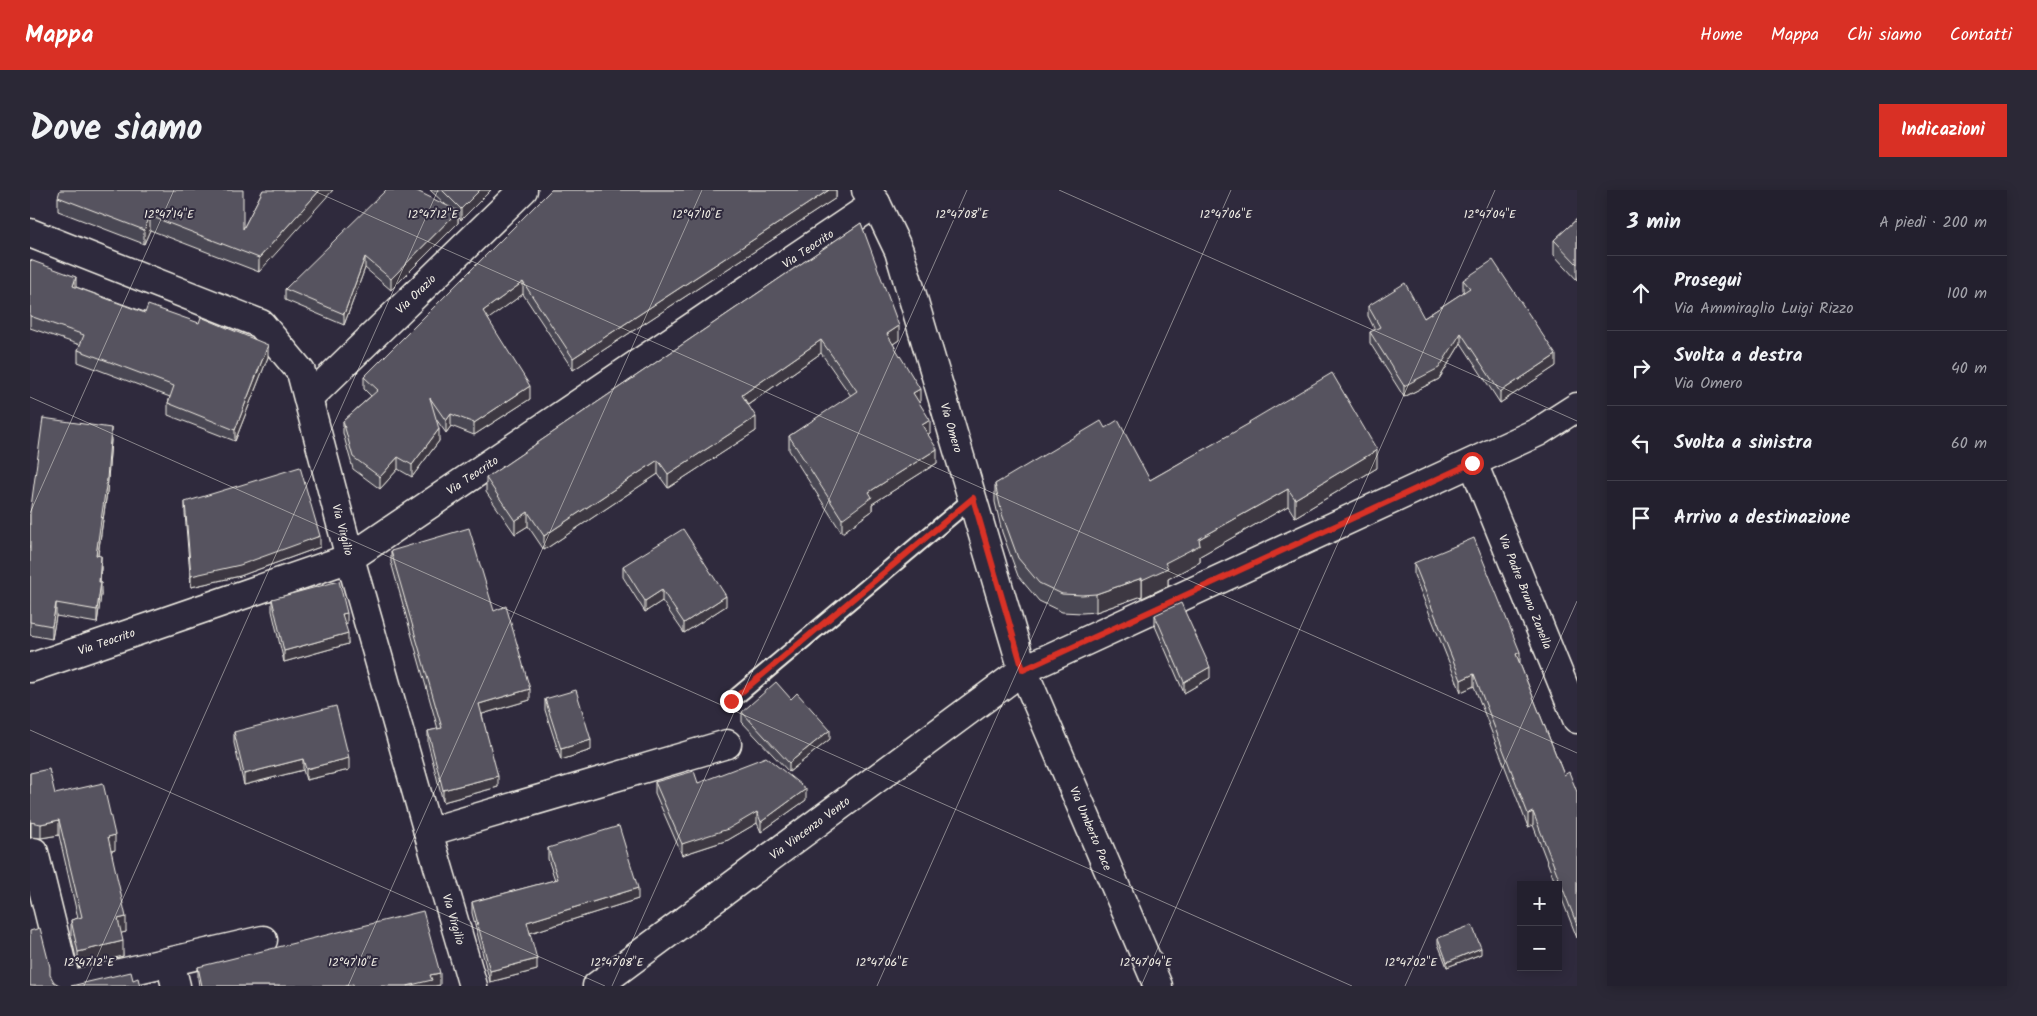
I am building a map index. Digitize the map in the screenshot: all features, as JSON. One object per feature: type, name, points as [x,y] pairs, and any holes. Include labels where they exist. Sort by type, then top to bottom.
[{"type":"street","name":"Via Orazio","points":[[309,398],[523,190]]},
{"type":"street","name":"Via Omero","points":[[871,196],[899,251],[1023,670]]},
{"type":"street","name":"Via Teocrito","points":[[30,668],[350,558],[871,196]]},
{"type":"street","name":"Via Virgilio","points":[[30,234],[261,324],[301,372],[350,558],[473,986]]},
{"type":"street","name":"Via Vincenzo Vento","points":[[597,986],[1023,670],[1538,432],[1577,407]]},
{"type":"street","name":"Via Padre Bruno Zanella","points":[[1472,463],[1577,719]]},
{"type":"street","name":"Via Umberto Pace","points":[[1023,670],[1158,986]]},
{"type":"street","points":[[428,832],[726,744]]},
{"type":"street","points":[[34,852],[66,986],[173,974],[263,940]]},
{"type":"lane","points":[[731,701],[973,498]]},
{"type":"building","points":[[60,190],[243,190],[243,229],[263,190],[320,190],[259,258],[150,216],[144,230],[58,197]]},
{"type":"building","points":[[386,190],[415,190],[458,211],[391,279],[365,257],[344,314],[285,289]]},
{"type":"building","points":[[442,190],[480,190],[461,209]]},
{"type":"building","points":[[551,190],[829,190],[573,358],[523,282],[483,311],[530,386],[474,423],[451,414],[446,421],[430,398],[439,429],[412,465],[398,457],[380,477],[353,457],[343,421],[378,390],[364,377]]},
{"type":"building","points":[[1577,219],[1577,264],[1554,240]]},
{"type":"building","points":[[861,223],[899,326],[887,334],[920,389],[913,393],[930,420],[922,425],[937,449],[869,492],[872,497],[842,519],[789,436],[857,391],[821,340],[742,395],[756,417],[668,474],[658,460],[544,536],[528,512],[515,521],[486,478]]},
{"type":"building","points":[[30,260],[76,277],[73,286],[145,313],[148,305],[199,323],[201,317],[268,345],[235,430],[168,403],[174,386],[78,350],[84,335],[30,316]]},
{"type":"building","points":[[1493,260],[1556,355],[1500,392],[1461,333],[1439,368],[1404,386],[1370,332],[1380,327],[1368,306],[1405,283],[1424,318],[1470,288],[1463,280]]},
{"type":"building","points":[[1332,373],[1377,450],[1295,499],[1288,489],[1199,539],[1200,545],[1165,563],[1168,568],[1142,580],[1142,578],[1096,594],[1062,594],[1039,583],[1018,558],[1002,514],[995,484],[1101,421],[1105,428],[1118,420],[1150,480],[1250,423]]},
{"type":"building","points":[[43,418],[111,428],[107,479],[96,555],[101,556],[99,582],[101,582],[97,610],[56,603],[52,626],[30,622],[30,514]]},
{"type":"building","points":[[300,467],[320,536],[240,565],[191,576],[185,502]]},
{"type":"building","points":[[469,528],[494,611],[506,606],[530,689],[479,704],[498,776],[443,790],[428,731],[442,728],[391,551]]},
{"type":"building","points":[[683,529],[726,596],[684,623],[662,590],[645,601],[623,566]]},
{"type":"building","points":[[1474,538],[1520,652],[1516,654],[1564,775],[1569,772],[1577,792],[1577,925],[1562,886],[1562,881],[1560,881],[1533,812],[1528,814],[1474,674],[1461,680],[1414,563]]},
{"type":"building","points":[[339,581],[347,613],[342,614],[348,633],[284,651],[272,599]]},
{"type":"building","points":[[1181,603],[1210,667],[1184,682],[1155,615]]},
{"type":"building","points":[[776,682],[791,699],[797,693],[830,730],[789,763],[742,712]]},
{"type":"building","points":[[576,690],[591,740],[561,749],[545,699]]},
{"type":"building","points":[[336,706],[349,758],[306,769],[303,759],[244,774],[234,732]]},
{"type":"building","points":[[766,757],[806,789],[761,822],[757,812],[728,829],[682,844],[655,782],[694,771],[698,783]]},
{"type":"building","points":[[49,769],[55,794],[103,783],[115,835],[108,837],[126,917],[118,919],[123,941],[78,952],[71,920],[82,917],[59,820],[41,824],[30,822],[30,773]]},
{"type":"building","points":[[619,826],[638,888],[527,922],[537,959],[490,971],[472,902],[558,879],[548,848]]},
{"type":"building","points":[[423,911],[440,973],[430,975],[432,980],[407,986],[354,986],[353,984],[345,986],[202,986],[198,967]]},
{"type":"building","points":[[1472,925],[1481,948],[1447,962],[1438,938]]},
{"type":"building","points":[[40,928],[50,967],[50,975],[54,982],[61,986],[30,986],[30,931]]},
{"type":"building","points":[[131,972],[133,980],[138,978],[140,986],[71,986]]},
{"type":"route","points":[[731,701],[973,498],[1023,670],[1472,463]]}]
